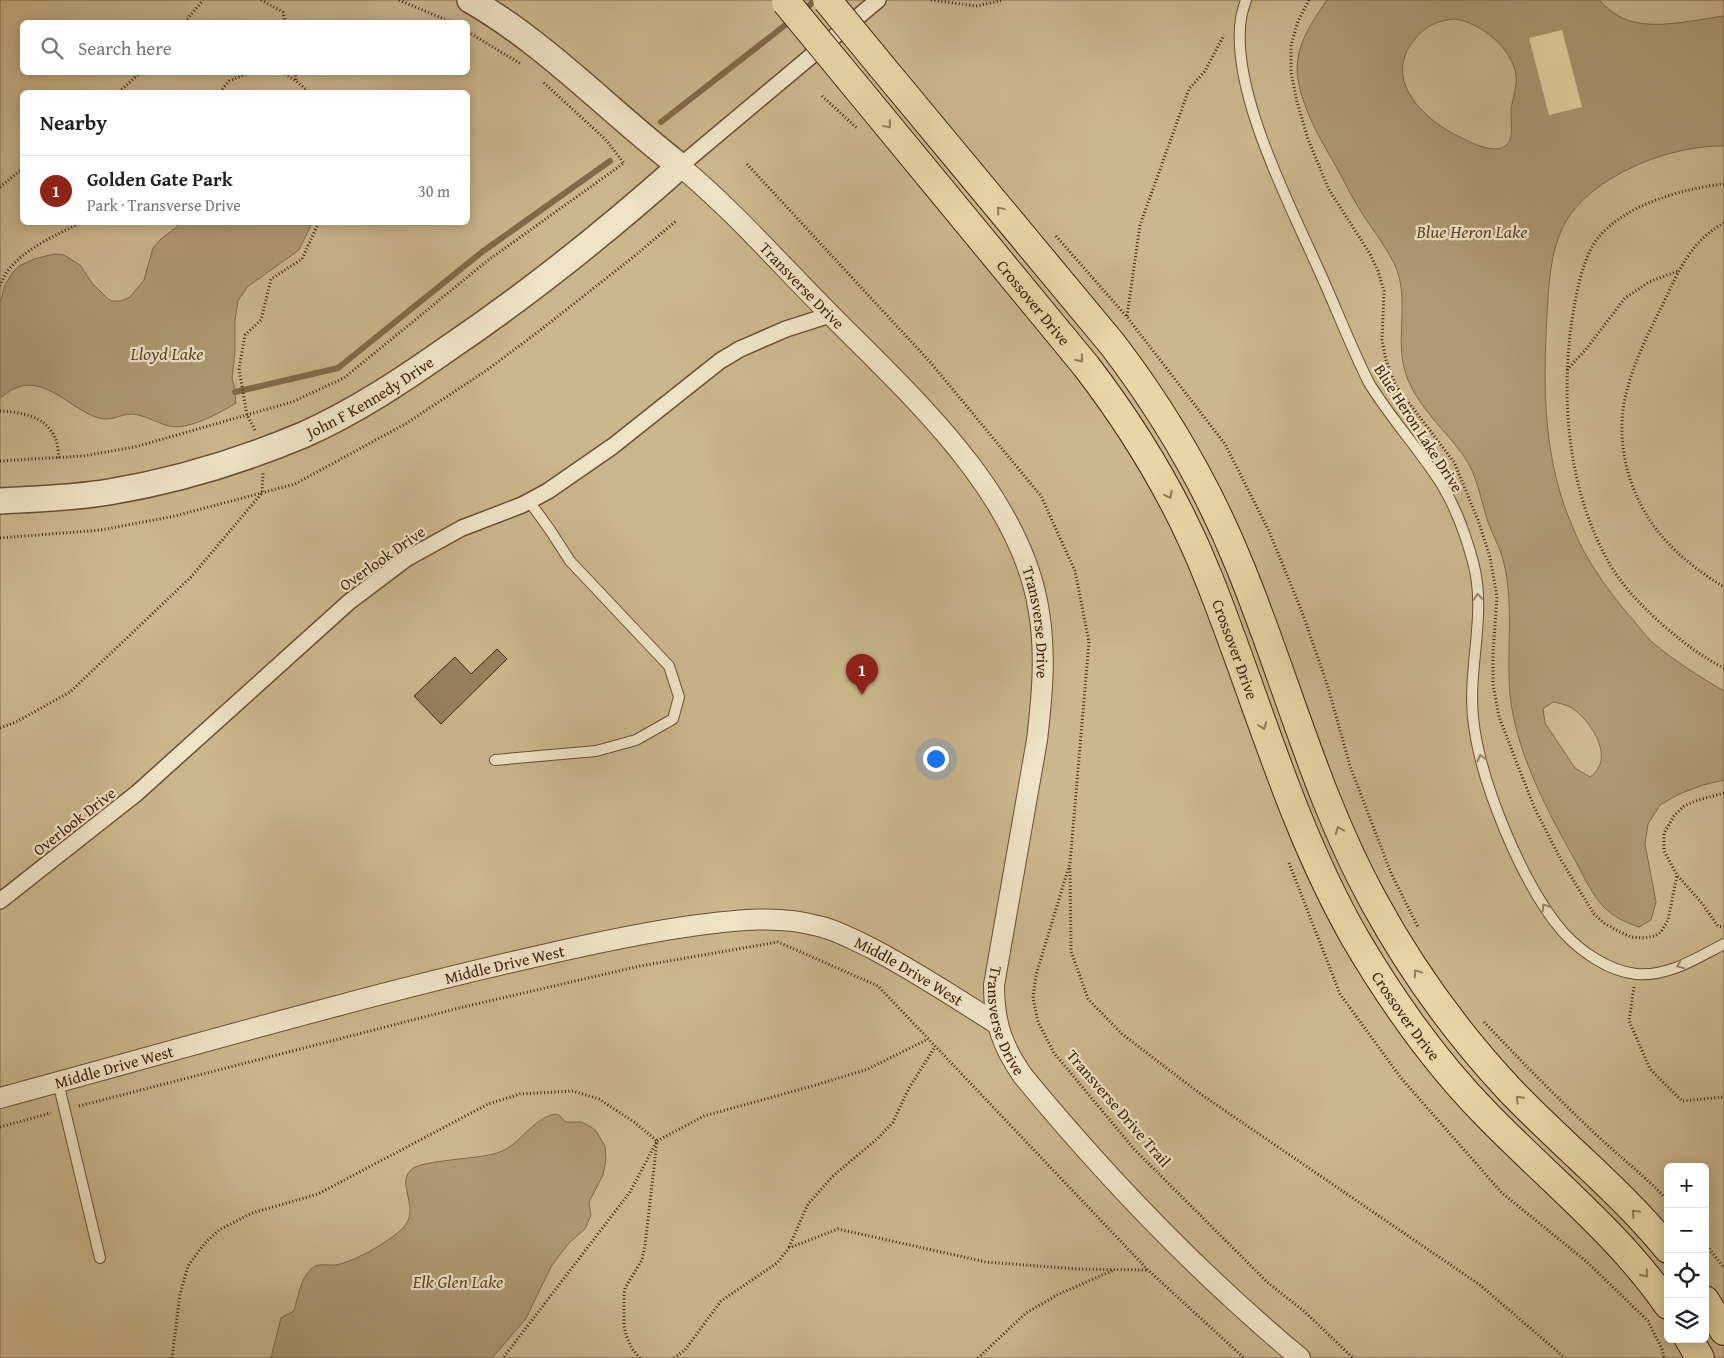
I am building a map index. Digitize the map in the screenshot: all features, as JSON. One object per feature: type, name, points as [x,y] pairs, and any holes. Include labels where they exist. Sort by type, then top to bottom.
[{"type":"highway","name":"Crossover Drive","points":[[827,0],[1113,345],[1144,387],[1188,458],[1215,509],[1241,566],[1339,830],[1372,899],[1413,967],[1443,1010],[1489,1067],[1629,1207],[1664,1245]]},
{"type":"highway","name":"Crossover Drive","points":[[785,1],[1086,366],[1116,406],[1158,474],[1184,524],[1209,579],[1308,844],[1342,915],[1384,986],[1426,1044],[1464,1090],[1496,1125],[1622,1248],[1664,1300]]},
{"type":"highway","points":[[1709,1306],[1723,1329]]},
{"type":"highway","points":[[1684,1343],[1686,1358]]},
{"type":"highway","points":[[1691,1343],[1700,1358]]},
{"type":"street","name":"Transverse Drive","points":[[470,0],[496,16],[534,44],[716,198],[911,397],[978,475],[1007,521],[1028,568],[1034,590],[1039,611],[1043,657],[1041,709],[1032,770],[996,966],[994,1005],[997,1024],[1012,1060],[1023,1076],[1126,1194],[1211,1280],[1300,1358]]},
{"type":"street","points":[[680,166],[878,0]]},
{"type":"street","name":"John F Kennedy Drive","points":[[0,501],[71,497],[134,487],[191,473],[266,449],[342,416],[430,362],[552,273],[680,166]]},
{"type":"street","name":"Overlook Drive","points":[[0,902],[137,793],[328,620],[406,559],[462,528],[529,501],[548,491],[648,419],[720,361],[740,349],[786,329],[830,315]]},
{"type":"street","name":"Middle Drive West","points":[[0,1098],[343,1005],[492,967],[620,938],[732,921],[797,922],[817,925],[837,932],[905,967],[997,1024]]},
{"type":"lane","name":"Blue Heron Lake Drive","points":[[1246,0],[1241,19],[1240,38],[1246,84],[1253,110],[1275,171],[1369,383],[1382,405],[1443,488],[1454,508],[1468,545],[1479,600],[1472,716],[1480,758],[1505,828],[1531,884],[1564,933],[1591,956],[1621,971],[1636,974],[1653,974],[1670,970],[1724,944]]},
{"type":"lane","points":[[495,760],[596,751],[636,740],[673,719],[679,697],[669,666],[570,561],[529,501]]},
{"type":"lane","points":[[58,1082],[100,1258]]},
{"type":"path","points":[[187,20],[203,0]]},
{"type":"path","points":[[261,0],[283,12],[285,20]]},
{"type":"path","points":[[399,0],[446,20]]},
{"type":"path","points":[[931,0],[976,6],[1003,0]]},
{"type":"path","points":[[1127,317],[1140,225],[1190,89],[1204,71],[1226,32]]},
{"type":"path","points":[[470,33],[528,68]]},
{"type":"path","points":[[121,90],[138,75]]},
{"type":"path","points":[[222,90],[229,81],[244,75]]},
{"type":"path","points":[[287,75],[307,90]]},
{"type":"path","points":[[295,75],[296,81]]},
{"type":"path","points":[[0,461],[83,456],[135,447],[292,402],[344,378],[486,261],[624,163],[605,139],[542,81]]},
{"type":"path","points":[[0,187],[20,171]]},
{"type":"path","points":[[1724,184],[1685,192],[1639,208],[1617,220],[1598,238],[1586,262],[1576,298],[1567,370],[1570,430],[1577,478],[1589,518],[1606,559],[1634,598],[1650,614],[1696,652],[1724,668]]},
{"type":"path","points":[[0,538],[101,530],[175,516],[296,484],[337,463],[487,370],[637,254],[676,221]]},
{"type":"path","points":[[1724,223],[1703,237],[1693,247],[1648,333],[1633,370],[1626,394],[1622,434],[1624,456],[1629,475],[1643,508],[1660,534],[1688,561],[1724,587]]},
{"type":"path","points":[[0,286],[8,270],[16,261],[51,238],[76,225]]},
{"type":"path","points":[[266,449],[247,415],[239,369],[245,335],[261,320],[272,279],[302,259],[318,225]]},
{"type":"path","points":[[1567,370],[1587,348],[1625,298],[1649,282],[1679,271]]},
{"type":"path","points":[[0,411],[15,412],[42,420],[56,438],[59,458]]},
{"type":"path","points":[[0,728],[16,722],[70,692],[87,677],[191,577],[262,493]]},
{"type":"path","points":[[1724,793],[1698,800],[1679,810],[1664,833],[1664,851],[1677,875],[1701,902],[1718,926],[1724,927]]},
{"type":"path","name":"Transverse Drive Trail","points":[[1352,1358],[1305,1312],[1267,1282],[1134,1148],[1054,1053],[1038,1022],[1033,998],[1036,975],[1070,863],[1071,950],[1088,999],[1122,1034],[1202,1095],[1480,1285],[1565,1358]]},
{"type":"path","points":[[0,1127],[468,1005],[640,966],[778,942],[878,986],[1148,1270],[1244,1358]]},
{"type":"path","points":[[1636,974],[1629,1021],[1650,1069],[1682,1100],[1724,1098]]},
{"type":"path","points":[[503,1358],[630,1192],[658,1141],[704,1116],[816,1085],[868,1068],[928,1039]]},
{"type":"path","points":[[674,1358],[685,1350],[721,1301],[776,1263],[789,1248],[808,1204],[833,1176],[878,1138],[893,1122],[909,1088],[935,1047]]},
{"type":"path","points":[[172,1358],[180,1294],[188,1266],[204,1244],[220,1230],[252,1213],[318,1194],[488,1104],[520,1094],[573,1092],[599,1099],[634,1122],[658,1141]]},
{"type":"path","points":[[640,1358],[632,1349],[626,1336],[624,1295],[625,1288],[642,1260],[658,1141]]},
{"type":"path","points":[[789,1248],[838,1229],[986,1262],[1078,1269],[1148,1270]]},
{"type":"path","points":[[1709,1248],[1724,1268]]},
{"type":"path","points":[[978,1358],[1026,1313],[1057,1295],[1116,1270]]},
{"type":"shaded area","points":[[0,0],[1724,0],[1724,1358],[0,1358]]},
{"type":"water","name":"Blue Heron Lake","points":[[1327,0],[1599,0],[1617,15],[1641,23],[1669,24],[1724,16],[1724,146],[1683,150],[1661,156],[1619,174],[1600,186],[1583,200],[1563,226],[1554,251],[1549,290],[1545,371],[1547,424],[1556,476],[1573,528],[1584,552],[1603,581],[1621,606],[1652,642],[1678,662],[1724,691],[1724,780],[1679,794],[1660,805],[1648,824],[1645,844],[1656,902],[1651,920],[1639,927],[1610,913],[1594,894],[1544,802],[1526,760],[1513,717],[1510,695],[1509,607],[1506,573],[1502,556],[1468,463],[1426,410],[1408,380],[1402,351],[1402,292],[1394,263],[1360,210],[1309,116],[1298,80],[1298,58],[1300,48],[1309,28]],"holes":[[[1455,19],[1465,21],[1494,38],[1502,46],[1513,65],[1516,79],[1511,109],[1511,134],[1510,140],[1502,148],[1491,149],[1482,147],[1448,131],[1422,110],[1412,98],[1405,84],[1403,70],[1405,54],[1415,39],[1433,24]],[[1553,702],[1570,707],[1580,714],[1598,741],[1601,761],[1598,769],[1590,777],[1575,768],[1545,723],[1543,709]]]},
{"type":"water","name":"Lloyd Lake","points":[[179,225],[311,225],[299,250],[247,287],[238,301],[235,320],[235,351],[232,379],[236,403],[194,424],[176,427],[132,414],[108,419],[99,418],[38,386],[27,385],[16,388],[0,398],[0,303],[5,285],[19,266],[34,259],[54,254],[64,255],[80,265],[92,283],[108,299],[121,301],[130,297],[144,280],[153,248]]},
{"type":"water","name":"Elk Glen Lake","points":[[555,1114],[559,1115],[566,1122],[581,1122],[596,1131],[605,1146],[606,1160],[603,1175],[589,1202],[591,1215],[585,1229],[569,1243],[552,1265],[525,1320],[492,1358],[271,1358],[281,1318],[294,1311],[302,1283],[311,1269],[317,1266],[336,1265],[353,1260],[396,1234],[408,1221],[410,1205],[406,1182],[407,1175],[412,1169],[427,1164],[478,1157],[505,1150],[539,1121]]},
{"type":"pier","points":[[1562,30],[1582,107],[1549,115],[1529,38]]},
{"type":"building","points":[[497,649],[507,659],[441,724],[414,696],[455,657],[471,674]]},
{"type":"waterway","points":[[803,11],[815,0]]},
{"type":"waterway","points":[[661,122],[793,19]]},
{"type":"waterway","points":[[235,392],[338,368],[482,252],[610,161]]},
{"type":"place","name":"Golden Gate Park","points":[[862,695]]}]
